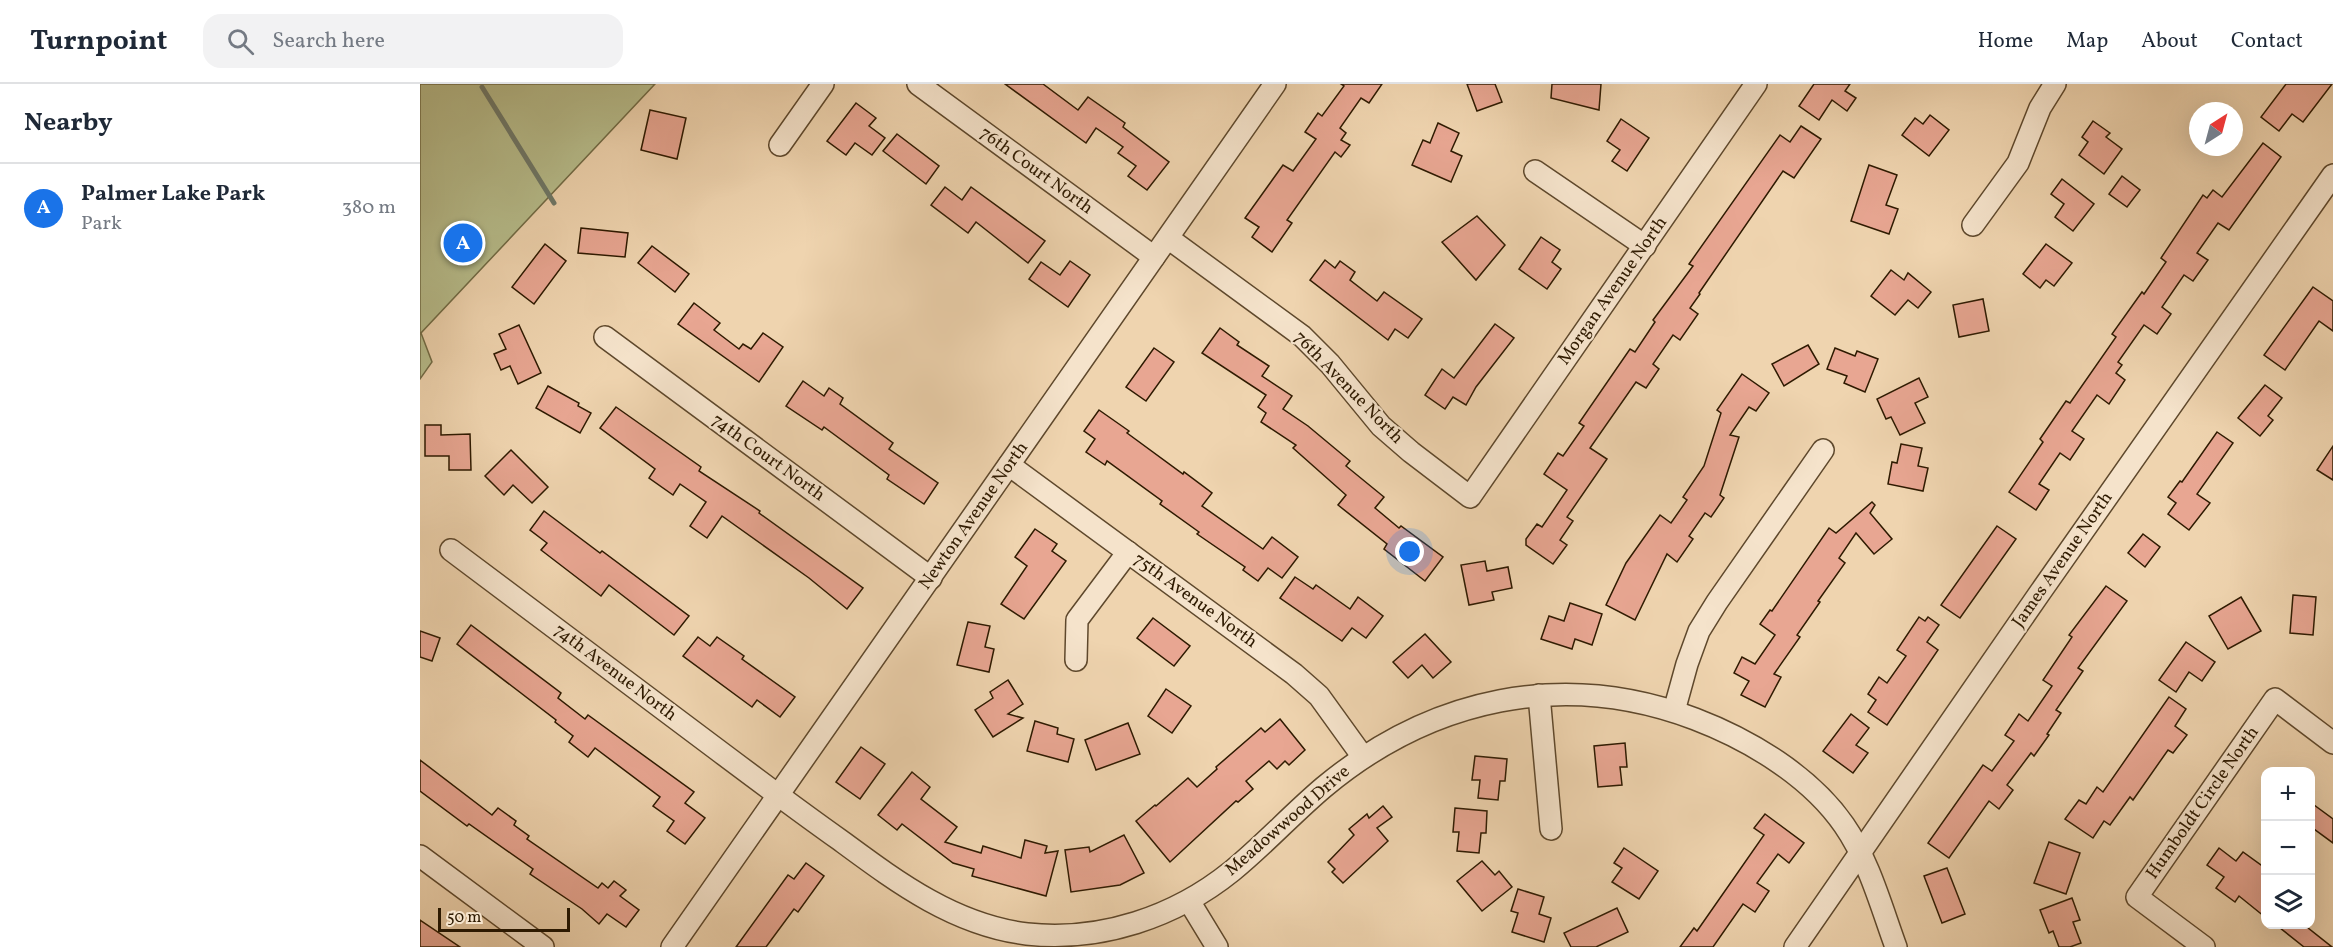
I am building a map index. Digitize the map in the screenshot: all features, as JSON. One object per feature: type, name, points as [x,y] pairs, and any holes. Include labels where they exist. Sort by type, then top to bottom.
[{"type":"street","points":[[780,145],[823,84]]},
{"type":"street","name":"76th Court North","points":[[918,84],[1154,257]]},
{"type":"street","name":"Newton Avenue North","points":[[672,947],[1275,84]]},
{"type":"street","name":"Morgan Avenue North","points":[[1470,497],[1756,84]]},
{"type":"street","points":[[1973,225],[2018,163],[2040,108],[2055,84]]},
{"type":"street","points":[[1535,171],[1645,246]]},
{"type":"street","name":"James Avenue North","points":[[1795,947],[2333,175]]},
{"type":"street","name":"76th Avenue North","points":[[1168,237],[1302,336],[1330,364],[1381,426],[1470,497]]},
{"type":"street","name":"74th Court North","points":[[605,338],[931,578]]},
{"type":"street","points":[[1674,711],[1699,631],[1716,602],[1823,450]]},
{"type":"street","name":"75th Avenue North","points":[[1009,465],[1294,674],[1319,696],[1363,757]]},
{"type":"street","name":"74th Avenue North","points":[[451,550],[778,796]]},
{"type":"street","points":[[1076,660],[1077,620],[1128,552]]},
{"type":"street","name":"Meadowwood Drive","points":[[778,796],[902,886],[941,908],[982,924],[1026,934],[1070,936],[1113,930],[1156,916],[1189,901],[1232,871],[1324,788],[1363,757],[1413,730],[1463,709],[1539,695],[1568,693],[1621,699],[1674,711],[1722,729],[1785,768],[1816,793],[1844,825],[1860,853],[1896,947]]},
{"type":"street","points":[[1539,695],[1551,829]]},
{"type":"street","name":"Humboldt Circle North","points":[[2204,947],[2137,897],[2275,699],[2333,742]]},
{"type":"street","points":[[420,856],[543,947]]},
{"type":"street","points":[[1189,901],[1217,947]]},
{"type":"green space","points":[[420,84],[655,84],[421,333],[432,362],[420,379]]},
{"type":"building","points":[[1005,84],[1043,84],[1078,110],[1088,97],[1125,123],[1123,127],[1169,162],[1147,190],[1128,176],[1136,166],[1118,153],[1123,147],[1096,128],[1086,143]]},
{"type":"building","points":[[1341,84],[1382,84],[1369,103],[1361,98],[1340,128],[1346,133],[1341,140],[1350,145],[1341,157],[1335,152],[1287,220],[1292,223],[1272,252],[1252,237],[1259,227],[1245,218],[1283,165],[1293,171],[1316,139],[1305,132],[1318,113],[1322,116],[1344,86]]},
{"type":"building","points":[[1467,84],[1495,84],[1502,102],[1477,111]]},
{"type":"building","points":[[1552,84],[1601,84],[1599,110],[1551,98]]},
{"type":"building","points":[[1814,84],[1850,84],[1845,91],[1856,98],[1847,111],[1832,100],[1819,120],[1799,106]]},
{"type":"building","points":[[2286,84],[2332,84],[2303,122],[2292,114],[2279,131],[2261,117]]},
{"type":"building","points":[[856,103],[876,118],[869,126],[885,138],[872,155],[855,143],[846,155],[827,141]]},
{"type":"building","points":[[650,110],[686,118],[677,159],[641,150]]},
{"type":"building","points":[[1930,115],[1949,130],[1929,156],[1902,135],[1915,118],[1923,124]]},
{"type":"building","points":[[1621,119],[1649,138],[1627,171],[1612,161],[1620,150],[1607,141]]},
{"type":"building","points":[[2093,121],[2110,133],[2106,137],[2122,149],[2104,174],[2079,155],[2088,142],[2082,137]]},
{"type":"building","points":[[1438,123],[1459,133],[1451,151],[1462,156],[1451,182],[1412,165],[1423,140],[1430,143]]},
{"type":"building","points":[[1801,126],[1821,139],[1794,178],[1783,171],[1699,293],[1690,308],[1698,314],[1680,340],[1673,335],[1653,364],[1659,369],[1646,388],[1636,382],[1590,448],[1607,459],[1567,517],[1573,521],[1560,540],[1567,545],[1553,564],[1526,545],[1526,539],[1537,524],[1542,527],[1567,490],[1544,474],[1558,453],[1563,456],[1584,426],[1579,423],[1630,349],[1635,352],[1655,322],[1653,320],[1693,266],[1689,264],[1780,135],[1790,142]]},
{"type":"building","points":[[897,134],[939,166],[926,184],[883,151]]},
{"type":"building","points":[[2263,143],[2281,157],[2229,230],[2218,223],[2197,253],[2208,260],[2193,281],[2184,275],[2162,307],[2171,314],[2157,334],[2144,325],[2118,362],[2122,365],[2116,373],[2125,380],[2109,404],[2097,395],[2072,431],[2084,439],[2070,460],[2060,453],[2039,484],[2049,490],[2036,510],[2009,492],[2043,442],[2040,439],[2066,401],[2070,403],[2116,337],[2112,334],[2166,262],[2161,258],[2203,195],[2207,198],[2213,190],[2222,197]]},
{"type":"building","points":[[1869,165],[1897,175],[1886,205],[1898,209],[1889,234],[1851,221]]},
{"type":"building","points":[[2122,176],[2140,190],[2127,207],[2109,194]]},
{"type":"building","points":[[2062,179],[2094,204],[2073,231],[2055,217],[2064,204],[2051,194]]},
{"type":"building","points":[[945,187],[962,200],[971,187],[1045,241],[1028,263],[976,222],[968,233],[931,205]]},
{"type":"building","points":[[1477,216],[1505,245],[1476,280],[1442,242]]},
{"type":"building","points":[[581,228],[628,233],[625,257],[578,253]]},
{"type":"building","points":[[1541,237],[1560,250],[1552,262],[1561,269],[1547,289],[1519,269]]},
{"type":"building","points":[[545,244],[566,261],[534,304],[512,287]]},
{"type":"building","points":[[2046,244],[2072,263],[2054,286],[2046,280],[2040,288],[2023,274]]},
{"type":"building","points":[[652,246],[689,274],[675,292],[638,263]]},
{"type":"building","points":[[1325,260],[1335,268],[1340,261],[1355,272],[1350,280],[1377,301],[1384,292],[1422,319],[1408,338],[1395,329],[1388,340],[1310,280]]},
{"type":"building","points":[[1070,261],[1090,275],[1068,307],[1029,279],[1041,262],[1060,275]]},
{"type":"building","points":[[1891,270],[1904,280],[1908,273],[1931,292],[1918,308],[1908,300],[1895,315],[1871,296]]},
{"type":"building","points":[[2313,287],[2333,301],[2333,331],[2319,321],[2285,370],[2264,355]]},
{"type":"building","points":[[1983,299],[1989,331],[1959,337],[1953,305]]},
{"type":"building","points":[[694,303],[720,323],[714,330],[739,349],[743,344],[751,349],[763,333],[783,347],[759,382],[678,324]]},
{"type":"building","points":[[1495,324],[1514,338],[1476,387],[1466,405],[1453,397],[1445,409],[1425,395],[1442,369],[1454,378]]},
{"type":"building","points":[[519,325],[541,373],[518,384],[510,366],[501,370],[494,354],[506,349],[499,334]]},
{"type":"building","points":[[1220,328],[1239,342],[1237,345],[1269,366],[1262,376],[1292,396],[1283,409],[1308,426],[1350,461],[1346,466],[1384,497],[1375,508],[1399,528],[1401,526],[1443,557],[1425,581],[1384,549],[1387,544],[1338,505],[1346,495],[1293,448],[1296,445],[1261,422],[1266,413],[1258,407],[1266,395],[1202,353]]},
{"type":"building","points":[[1808,345],[1819,364],[1784,386],[1772,364]]},
{"type":"building","points":[[1154,348],[1174,362],[1146,401],[1126,387]]},
{"type":"building","points":[[1835,348],[1855,356],[1857,351],[1878,359],[1865,392],[1844,383],[1847,376],[1827,369]]},
{"type":"building","points":[[1742,374],[1769,393],[1756,411],[1749,407],[1730,435],[1739,437],[1720,495],[1724,498],[1711,517],[1705,513],[1689,536],[1693,539],[1677,562],[1667,554],[1635,620],[1606,605],[1626,563],[1660,515],[1671,523],[1687,500],[1683,497],[1704,466],[1721,413],[1717,410]]},
{"type":"building","points":[[1919,378],[1928,397],[1915,403],[1925,423],[1900,435],[1891,417],[1886,419],[1877,399]]},
{"type":"building","points":[[803,381],[824,396],[829,388],[843,398],[840,404],[893,443],[889,449],[938,483],[924,504],[887,479],[889,475],[824,427],[822,430],[786,406]]},
{"type":"building","points":[[2265,385],[2282,398],[2268,416],[2273,420],[2260,436],[2238,418]]},
{"type":"building","points":[[548,386],[579,403],[578,406],[591,413],[580,433],[536,408]]},
{"type":"building","points":[[616,407],[701,467],[699,471],[760,511],[759,513],[863,588],[847,609],[809,578],[722,516],[707,538],[690,526],[706,502],[680,484],[673,495],[649,478],[655,469],[600,428]]},
{"type":"building","points":[[1099,410],[1129,431],[1127,433],[1212,493],[1202,506],[1263,549],[1272,537],[1298,557],[1282,578],[1268,568],[1258,581],[1243,570],[1245,567],[1197,534],[1199,532],[1160,504],[1162,501],[1107,461],[1105,465],[1086,452],[1095,439],[1084,431]]},
{"type":"building","points":[[425,425],[441,425],[441,435],[470,434],[471,470],[449,470],[449,456],[425,456]]},
{"type":"building","points":[[2217,432],[2233,443],[2197,494],[2210,503],[2189,530],[2168,514],[2176,503],[2168,497],[2180,481],[2182,482]]},
{"type":"building","points":[[1901,444],[1922,448],[1918,466],[1928,468],[1923,491],[1888,484],[1892,462],[1897,463]]},
{"type":"building","points":[[2333,446],[2333,480],[2317,470]]},
{"type":"building","points":[[511,450],[548,487],[532,503],[513,485],[504,495],[485,476]]},
{"type":"building","points":[[1872,502],[1875,505],[1870,513],[1892,539],[1874,554],[1856,533],[1839,558],[1845,563],[1818,601],[1820,602],[1797,635],[1800,637],[1774,674],[1781,677],[1765,707],[1741,695],[1749,681],[1734,673],[1742,657],[1755,664],[1775,635],[1760,624],[1770,610],[1772,611],[1829,528],[1836,533]]},
{"type":"building","points":[[544,511],[689,616],[674,635],[609,585],[601,596],[541,550],[547,543],[530,530]]},
{"type":"building","points":[[1997,526],[2016,539],[1960,618],[1941,605]]},
{"type":"building","points":[[1035,529],[1057,544],[1052,551],[1066,561],[1024,619],[1001,604],[1027,566],[1015,557]]},
{"type":"building","points":[[2143,534],[2160,547],[2145,567],[2128,553]]},
{"type":"building","points":[[1485,561],[1487,571],[1508,567],[1512,588],[1492,592],[1494,600],[1469,605],[1461,565]]},
{"type":"building","points":[[1295,577],[1313,589],[1316,585],[1350,609],[1358,597],[1383,616],[1366,638],[1352,628],[1342,641],[1280,598]]},
{"type":"building","points":[[2106,586],[2127,601],[2078,668],[2083,671],[2056,710],[2061,713],[2047,734],[2049,735],[2034,756],[2031,753],[2007,785],[2013,790],[1999,809],[1989,801],[1949,858],[1928,843],[1983,765],[1992,771],[2014,741],[2005,735],[2019,714],[2028,721],[2052,686],[2043,680],[2072,637],[2069,635]]},
{"type":"building","points":[[2293,595],[2316,597],[2313,635],[2290,633]]},
{"type":"building","points":[[2241,597],[2261,631],[2228,649],[2209,616]]},
{"type":"building","points":[[1570,603],[1602,614],[1592,645],[1575,639],[1572,649],[1541,639],[1549,616],[1564,621]]},
{"type":"building","points":[[1919,617],[1925,621],[1928,617],[1939,625],[1927,642],[1938,650],[1887,725],[1868,712],[1876,700],[1868,694],[1879,677],[1887,683],[1906,656],[1897,650]]},
{"type":"building","points":[[1153,618],[1190,646],[1174,666],[1137,638]]},
{"type":"building","points":[[968,622],[990,626],[985,647],[994,649],[989,672],[957,665]]},
{"type":"building","points":[[471,625],[561,693],[558,698],[585,719],[588,715],[694,792],[685,803],[705,818],[685,844],[667,831],[674,821],[653,806],[660,797],[595,748],[588,757],[569,742],[573,736],[555,722],[556,720],[457,644]]},
{"type":"building","points":[[420,631],[440,638],[432,661],[420,657]]},
{"type":"building","points":[[1425,634],[1451,662],[1433,678],[1422,665],[1408,678],[1393,662]]},
{"type":"building","points":[[698,637],[710,646],[717,637],[744,656],[742,659],[795,697],[780,717],[757,700],[752,707],[683,656]]},
{"type":"building","points":[[2186,642],[2215,662],[2202,681],[2189,672],[2176,692],[2159,680]]},
{"type":"building","points":[[1008,680],[1023,704],[1008,714],[1023,718],[993,737],[975,710],[993,698],[990,692]]},
{"type":"building","points":[[1166,689],[1191,706],[1172,733],[1148,716]]},
{"type":"building","points":[[2169,697],[2186,709],[2175,726],[2187,735],[2173,753],[2168,750],[2133,800],[2130,797],[2110,825],[2104,821],[2093,838],[2065,819],[2079,800],[2086,804],[2097,787],[2103,792]]},
{"type":"building","points":[[1851,714],[1869,728],[1856,745],[1868,753],[1853,773],[1823,751]]},
{"type":"building","points":[[1280,719],[1305,750],[1289,765],[1285,761],[1277,769],[1269,761],[1246,781],[1253,789],[1238,802],[1236,801],[1170,862],[1136,821],[1188,778],[1197,787],[1217,769],[1216,767],[1261,728],[1265,732]]},
{"type":"building","points":[[1035,721],[1058,728],[1057,734],[1074,739],[1068,762],[1027,751]]},
{"type":"building","points":[[1128,723],[1140,754],[1096,770],[1085,740]]},
{"type":"building","points":[[1625,743],[1627,767],[1620,767],[1622,785],[1598,787],[1594,746]]},
{"type":"building","points":[[861,747],[885,764],[860,799],[836,782]]},
{"type":"building","points":[[1475,756],[1507,759],[1505,781],[1500,781],[1498,800],[1478,798],[1480,780],[1472,780]]},
{"type":"building","points":[[420,760],[492,815],[498,808],[516,821],[514,825],[529,836],[527,839],[598,888],[602,883],[608,888],[614,881],[626,890],[620,896],[639,910],[626,927],[607,914],[599,924],[582,909],[530,874],[533,869],[469,824],[467,826],[420,791]]},
{"type":"building","points":[[912,772],[930,787],[921,799],[957,827],[945,842],[981,853],[983,846],[1021,858],[1025,840],[1047,846],[1045,853],[1058,851],[1046,896],[972,876],[974,869],[953,863],[902,824],[897,830],[878,815]]},
{"type":"building","points":[[1383,806],[1392,817],[1377,828],[1388,841],[1343,883],[1332,872],[1335,869],[1328,862],[1354,835],[1349,829],[1367,814],[1369,818]]},
{"type":"building","points":[[2315,806],[2333,819],[2333,843],[2315,830]]},
{"type":"building","points":[[1455,808],[1487,811],[1486,833],[1481,833],[1479,853],[1457,851],[1459,832],[1453,832]]},
{"type":"building","points":[[1765,814],[1804,843],[1789,863],[1778,854],[1757,883],[1769,891],[1755,912],[1743,904],[1713,947],[1680,947],[1694,928],[1697,931],[1764,835],[1754,828]]},
{"type":"building","points":[[1124,835],[1144,873],[1120,885],[1071,892],[1065,850],[1089,847],[1090,852]]},
{"type":"building","points":[[2049,842],[2080,853],[2066,894],[2034,883]]},
{"type":"building","points":[[1624,848],[1658,871],[1639,899],[1612,882],[1622,868],[1614,863]]},
{"type":"building","points":[[2219,848],[2236,861],[2243,852],[2261,865],[2261,914],[2239,896],[2235,902],[2216,888],[2224,877],[2207,865]]},
{"type":"building","points":[[1482,861],[1495,875],[1499,871],[1512,887],[1482,911],[1457,881]]},
{"type":"building","points":[[806,863],[824,876],[798,912],[794,909],[766,947],[736,947],[788,875],[794,879]]},
{"type":"building","points":[[1947,868],[1965,914],[1942,923],[1924,876]]},
{"type":"building","points":[[1518,889],[1544,897],[1539,914],[1551,918],[1544,942],[1512,932],[1518,913],[1511,911]]},
{"type":"building","points":[[2072,898],[2080,920],[2073,922],[2081,943],[2070,947],[2059,947],[2053,931],[2049,933],[2040,910]]},
{"type":"building","points":[[1617,908],[1628,932],[1596,947],[1571,947],[1564,933]]},
{"type":"building","points":[[420,920],[460,947],[420,947]]},
{"type":"building","points":[[2281,929],[2309,929],[2332,947],[2304,947]]},
{"type":"waterway","points":[[482,87],[554,203]]},
{"type":"place","name":"Palmer Lake Park","points":[[463,243]]}]
